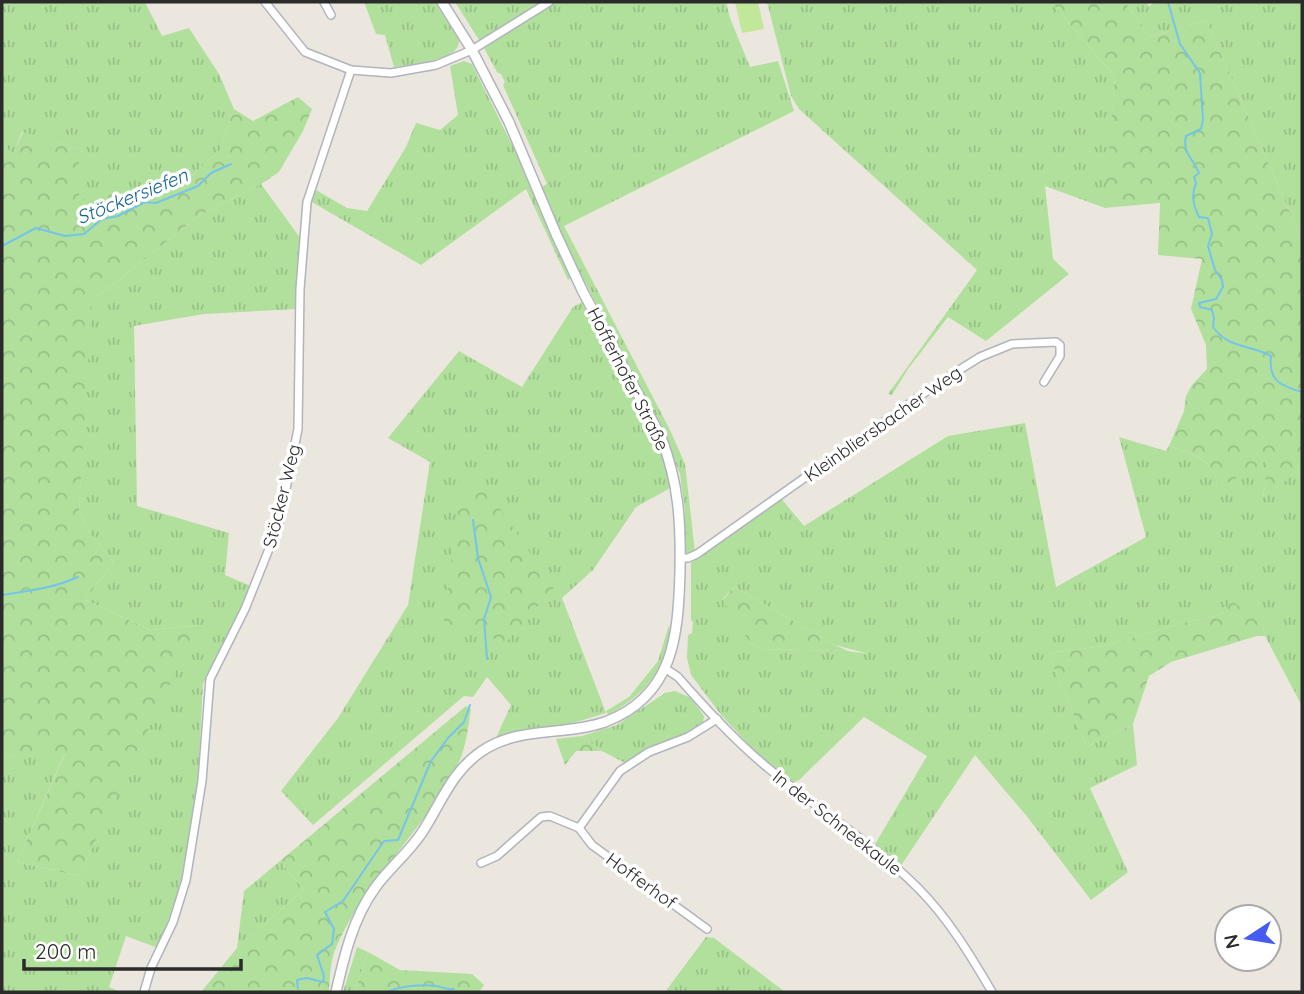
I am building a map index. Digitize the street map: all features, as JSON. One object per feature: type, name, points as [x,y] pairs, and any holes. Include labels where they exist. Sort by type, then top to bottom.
[{"type":"street","points":[[265,2],[306,52],[351,70],[391,73],[424,68],[472,50],[549,2]]},
{"type":"street","points":[[324,2],[331,15]]},
{"type":"street","name":"Hofferhofer Straße","points":[[336,992],[350,941],[365,904],[387,873],[418,838],[461,769],[480,752],[502,741],[528,734],[592,726],[621,715],[644,697],[666,669],[673,651],[678,622],[679,502],[673,471],[661,437],[583,292],[509,122],[472,50],[442,2]]},
{"type":"street","name":"Stöcker Weg","points":[[144,992],[151,968],[173,922],[186,880],[200,793],[210,679],[245,609],[279,524],[299,429],[300,289],[307,202],[351,70]]},
{"type":"street","name":"Kleinbliersbacher Weg","points":[[680,558],[697,554],[979,357],[1012,344],[1056,342],[1060,345],[1060,356],[1044,382]]},
{"type":"street","name":"In der Schneekaule","points":[[666,669],[678,677],[767,768],[894,866],[919,889],[964,946],[992,992]]},
{"type":"street","points":[[579,828],[620,771],[649,751],[688,737],[717,719]]},
{"type":"street","name":"Hofferhof","points":[[481,863],[497,856],[541,817],[550,816],[579,828],[592,845],[707,929]]},
{"type":"green space","points":[[2,2],[145,2],[162,36],[189,28],[219,74],[234,109],[220,150],[186,181],[78,201],[79,149],[22,132],[13,155],[2,143]]},
{"type":"green space","points":[[364,2],[435,2],[459,40],[457,47],[444,57],[394,67],[385,35],[376,34]]},
{"type":"green space","points":[[455,2],[545,2],[479,40]]},
{"type":"green space","points":[[553,2],[726,2],[750,67],[778,61],[794,111],[564,226],[685,464],[695,552],[685,554],[685,511],[680,474],[664,434],[573,259],[541,187],[547,184],[503,85],[505,82],[484,48]]},
{"type":"green space","points":[[735,2],[758,2],[764,29],[742,33]]},
{"type":"green space","points":[[767,2],[1051,2],[1115,77],[1105,208],[1045,186],[1053,259],[1069,274],[986,341],[948,317],[908,369],[892,395],[888,394],[977,270],[799,109],[791,96]]},
{"type":"green space","points":[[1051,2],[1125,2],[1150,37],[1206,20],[1302,240],[1302,483],[1298,471],[1263,498],[1268,460],[1217,489],[1213,471],[1208,465],[1195,455],[1169,446],[1184,411],[1186,396],[1207,369],[1206,345],[1191,309],[1202,259],[1158,255],[1160,203],[1104,208],[1115,77]]},
{"type":"green space","points":[[1125,2],[1146,2],[1149,6],[1155,2],[1302,2],[1302,240],[1206,20],[1150,37]]},
{"type":"green space","points":[[464,61],[472,64],[532,185],[572,277],[568,280],[526,189],[421,265],[310,201],[316,190],[347,208],[367,211],[406,147],[416,123],[440,130],[458,115],[450,66]]},
{"type":"green space","points":[[298,97],[312,109],[303,131],[279,172],[200,215],[92,301],[79,510],[89,532],[114,562],[85,600],[151,630],[198,625],[79,876],[17,862],[65,754],[2,757],[2,143],[13,154],[23,132],[79,149],[79,200],[186,181],[220,150],[234,109],[253,121]]},
{"type":"green space","points":[[261,184],[301,239],[297,309],[204,314],[134,326],[137,506],[229,533],[225,575],[253,587],[203,684],[198,780],[192,830],[177,897],[158,948],[126,936],[109,987],[120,992],[2,992],[2,757],[65,753],[17,862],[79,876],[197,625],[151,630],[85,600],[114,562],[89,532],[79,510],[86,382],[2,291],[91,310],[92,301],[200,215]]},
{"type":"green space","points":[[582,302],[661,449],[672,487],[636,507],[593,570],[562,598],[606,713],[566,725],[519,730],[495,740],[511,705],[487,677],[473,697],[464,696],[313,825],[281,791],[338,718],[408,605],[430,462],[388,438],[459,351],[522,387],[573,307]]},
{"type":"green space","points":[[1025,423],[1056,587],[1146,537],[1119,437],[1166,451],[1169,446],[1194,455],[1213,471],[1217,488],[1269,459],[1263,497],[1298,471],[1302,483],[1302,706],[1265,636],[1263,627],[1223,612],[1104,646],[1048,653],[1087,747],[1133,724],[1137,765],[1090,788],[1128,872],[1091,900],[1029,819],[975,755],[900,867],[874,846],[927,756],[864,717],[793,783],[769,766],[722,716],[691,675],[687,658],[688,635],[692,633],[693,622],[691,563],[780,497],[804,526],[948,436]],"holes":[[[734,587],[835,645],[869,654],[763,649],[750,643],[723,599]]]},
{"type":"green space","points":[[460,480],[488,491],[554,588],[506,642],[444,625]]},
{"type":"green space","points":[[734,587],[848,651],[763,649],[750,643],[723,600]]},
{"type":"green space","points":[[1231,600],[1263,627],[1265,636],[1257,636],[1171,662],[1149,676],[1133,724],[1087,747],[1048,653],[1104,646],[1216,616],[1224,612]]},
{"type":"green space","points":[[669,625],[666,652],[656,673],[637,696],[608,715],[606,711],[629,697],[658,661]]},
{"type":"green space","points":[[675,691],[691,698],[704,716],[703,724],[625,763],[582,736],[617,725],[665,693]]},
{"type":"green space","points":[[466,706],[471,709],[465,746],[457,766],[428,813],[377,879],[347,925],[333,955],[329,992],[201,992],[237,948],[304,890],[280,861]]},
{"type":"green space","points":[[582,736],[602,751],[576,751],[565,765],[556,739]]},
{"type":"green space","points":[[280,861],[304,890],[237,948],[244,891]]},
{"type":"green space","points":[[706,937],[714,938],[785,992],[665,992]]},
{"type":"green space","points":[[357,947],[368,952],[355,992],[343,992]]},
{"type":"green space","points":[[368,952],[400,970],[472,974],[484,985],[479,992],[355,992]]},
{"type":"waterway","points":[[1168,2],[1180,44],[1200,73],[1203,120],[1201,129],[1186,136],[1185,142],[1199,173],[1194,177],[1194,204],[1199,217],[1208,218],[1212,234],[1208,246],[1223,287],[1216,299],[1199,303],[1200,307],[1212,310],[1213,327],[1219,334],[1232,343],[1271,356],[1274,377],[1282,385],[1302,392]]},
{"type":"waterway","name":"Stöckersiefen","points":[[2,246],[36,228],[65,236],[84,234],[102,219],[118,216],[145,202],[156,203],[198,186],[211,173],[231,164]]},
{"type":"waterway","points":[[473,520],[478,558],[491,597],[484,619],[487,659]]},
{"type":"waterway","points":[[2,595],[50,586],[78,577]]},
{"type":"waterway","points":[[298,989],[297,980],[307,978],[323,982],[324,976],[317,955],[332,944],[334,929],[325,912],[343,901],[384,841],[398,840],[431,761],[464,722],[470,705]]},
{"type":"waterway","points":[[388,992],[418,985],[454,989]]}]
